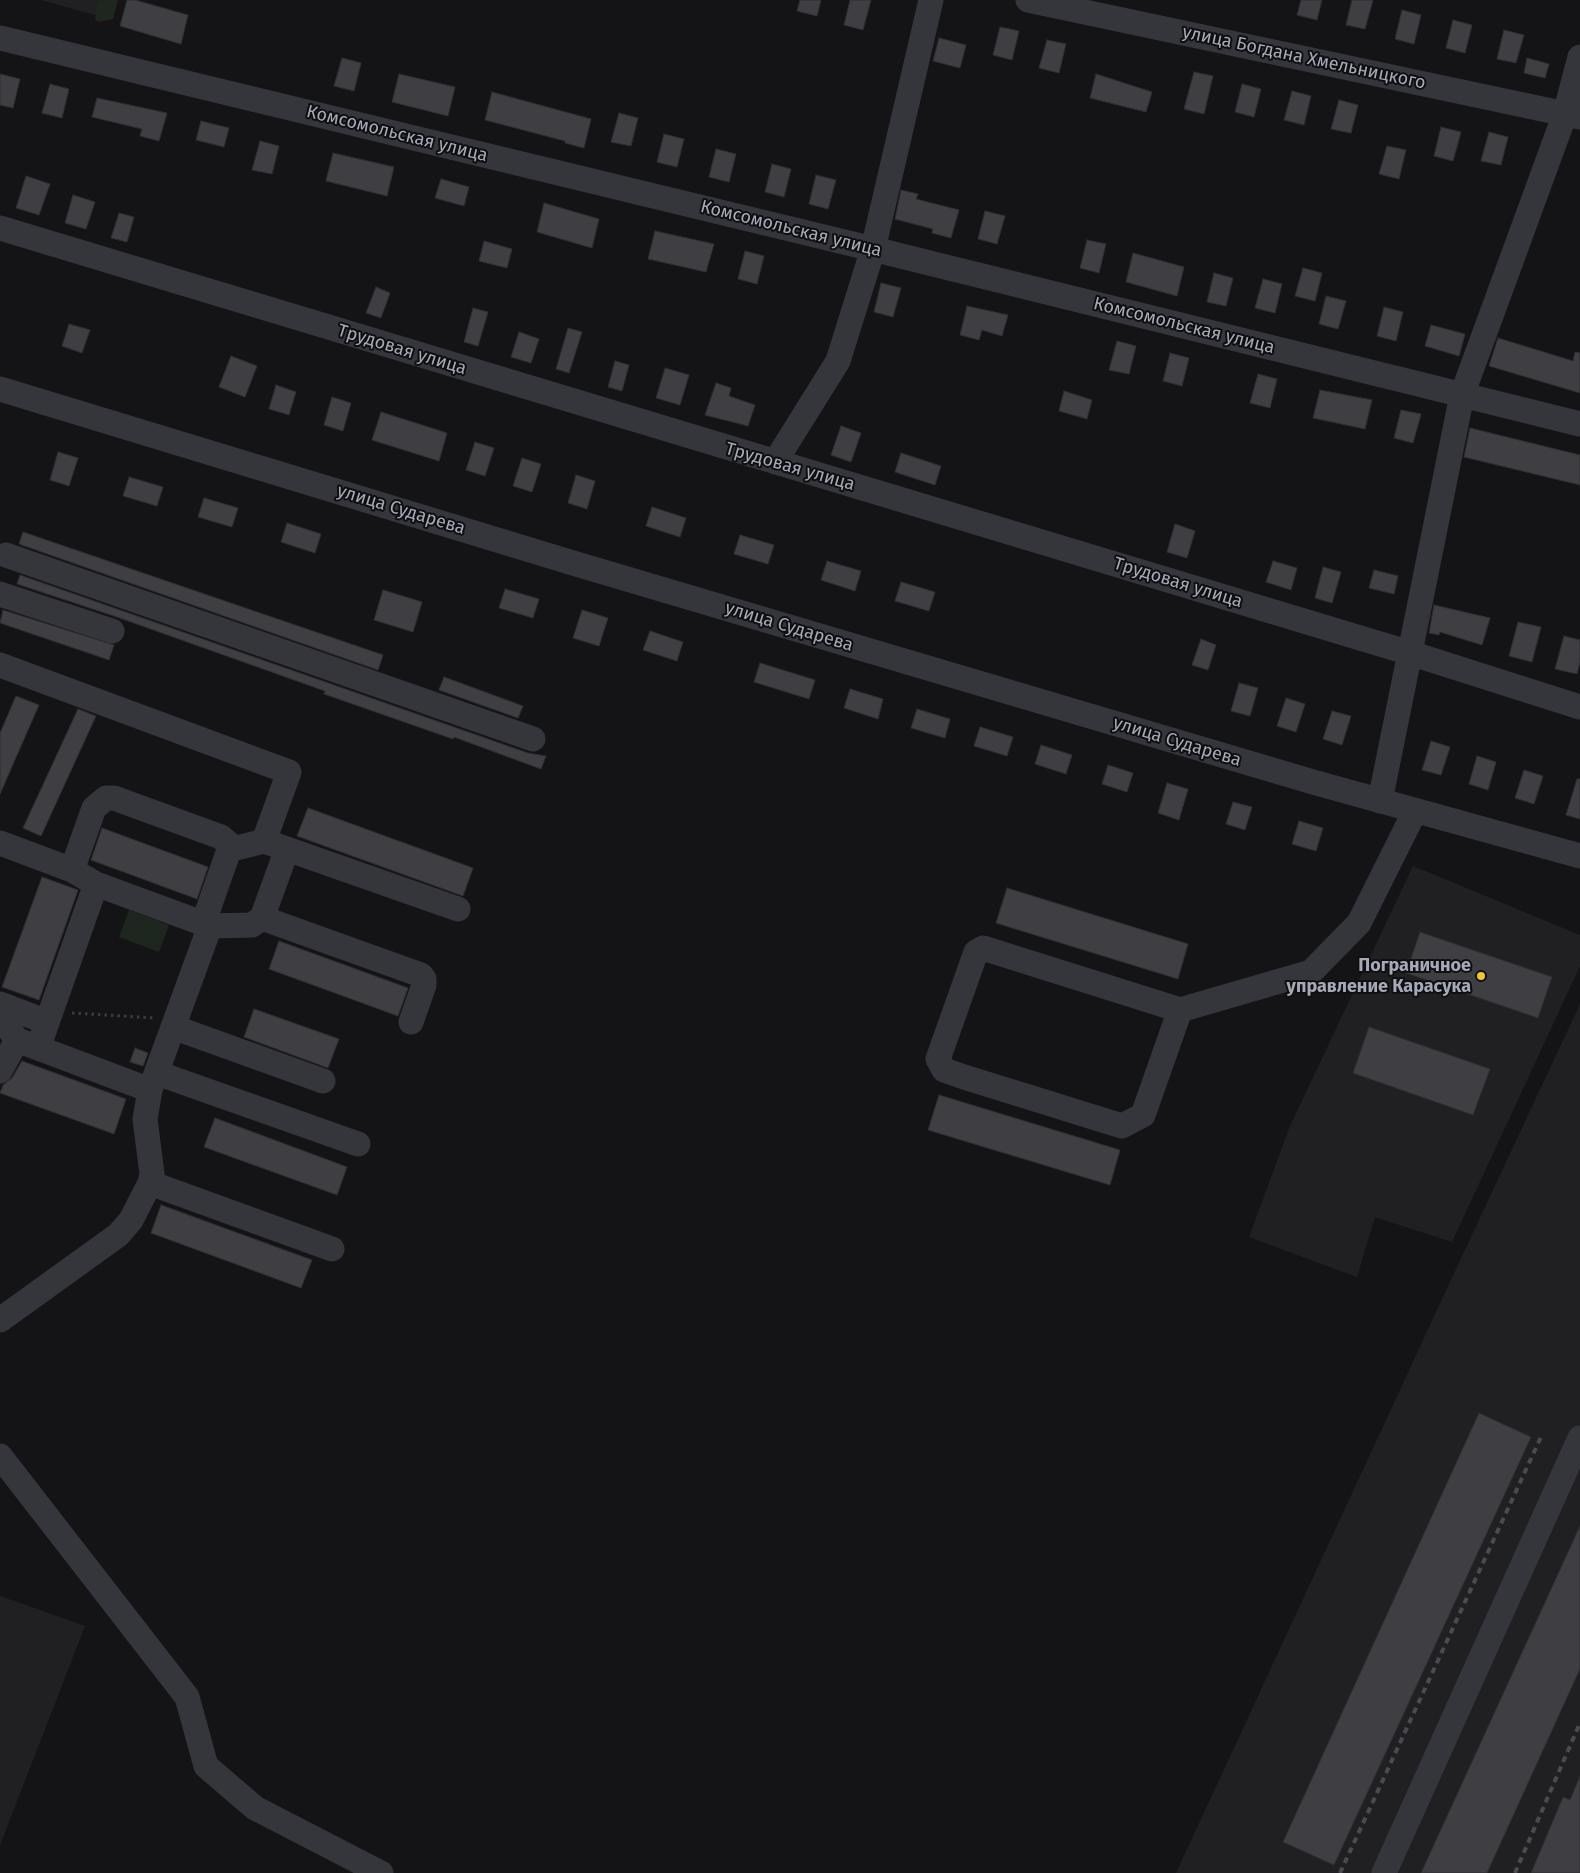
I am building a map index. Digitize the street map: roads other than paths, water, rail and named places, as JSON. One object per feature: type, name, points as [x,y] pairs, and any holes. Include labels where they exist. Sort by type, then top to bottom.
[{"type":"street","points":[[776,462],[838,361],[873,248],[930,0]]},
{"type":"street","name":"улица Богдана Хмельницкого","points":[[1028,0],[1572,115]]},
{"type":"street","name":"Комсомольская улица","points":[[0,38],[873,248],[1580,424]]},
{"type":"street","points":[[1380,801],[1462,395],[1572,115],[1580,57]]},
{"type":"street","name":"Трудовая улица","points":[[0,228],[1410,653],[1580,707]]},
{"type":"street","name":"улица Сударева","points":[[0,389],[602,571],[1380,801],[1580,856]]},
{"type":"street","points":[[2,559],[533,738]]},
{"type":"street","points":[[0,594],[112,631]]},
{"type":"street","points":[[0,665],[289,772],[262,918],[252,925],[206,925],[96,884],[72,870],[0,843]]},
{"type":"street","points":[[0,1320],[118,1235],[138,1208],[150,1183],[152,1166],[147,1146],[145,1119],[154,1081],[175,1023],[229,850],[229,844],[221,837],[114,798],[106,798],[94,808],[72,870]]},
{"type":"street","points":[[1180,1010],[1143,1115],[1122,1126],[944,1070],[938,1059],[976,952],[983,948],[1180,1010],[1310,972],[1360,924],[1415,811]]},
{"type":"street","points":[[229,850],[276,845],[458,909]]},
{"type":"street","points":[[0,1071],[28,1044],[49,1017],[96,884]]},
{"type":"street","points":[[262,918],[420,975],[424,979],[424,985],[411,1022]]},
{"type":"street","points":[[0,1004],[49,1017]]},
{"type":"street","points":[[0,1016],[28,1044],[358,1144]]},
{"type":"street","points":[[175,1023],[323,1081]]},
{"type":"street","points":[[150,1183],[332,1249]]},
{"type":"street","points":[[1384,1873],[1580,1438]]},
{"type":"street","points":[[0,1456],[187,1697],[206,1766],[255,1808],[381,1873]]},
{"type":"railway","points":[[1340,1873],[1541,1437]]},
{"type":"railway","points":[[1515,1873],[1580,1723]]},
{"type":"place","name":"Пограничное управление Карасука","points":[[1481,976]]}]
